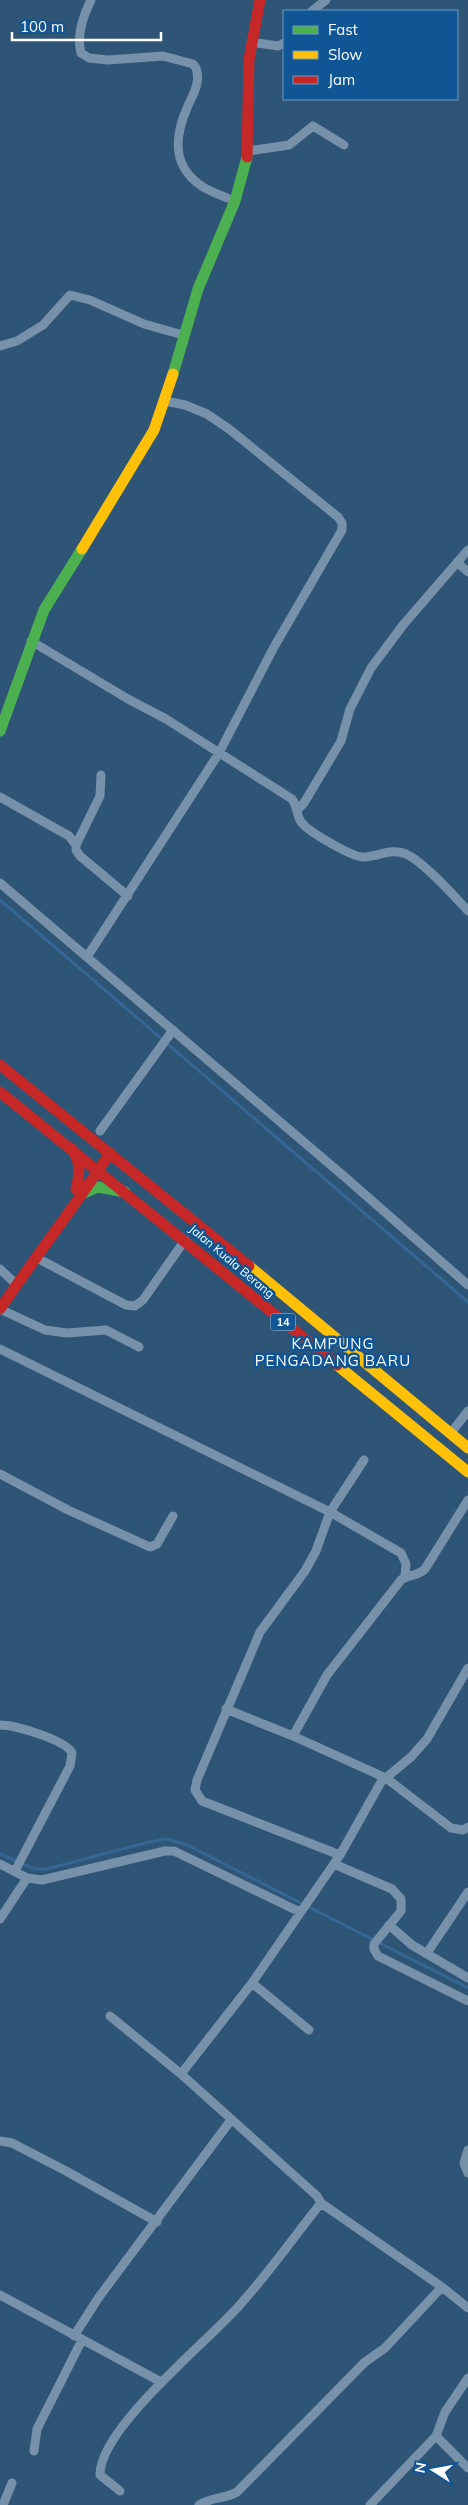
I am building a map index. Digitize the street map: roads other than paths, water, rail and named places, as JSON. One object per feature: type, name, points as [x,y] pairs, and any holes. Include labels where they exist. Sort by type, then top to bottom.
[{"type":"main road","points":[[0,731],[31,641],[44,610],[154,430],[165,401],[198,289],[235,201],[248,151],[252,42],[260,0]]},
{"type":"main road","name":"Jalan Kuala Berang","points":[[0,1065],[194,1220],[468,1448]]},
{"type":"main road","name":"Jalan Kuala Berang","points":[[18,1078],[47,1092],[100,1131],[160,1180],[194,1220]]},
{"type":"main road","name":"Jalan Kuala Berang","points":[[0,1092],[136,1198],[468,1472]]},
{"type":"main road","points":[[68,1144],[77,1155],[80,1164],[80,1191]]},
{"type":"main road","points":[[0,1309],[37,1258],[106,1149]]},
{"type":"main road","points":[[80,1191],[107,1187],[124,1191],[136,1198]]},
{"type":"street","points":[[91,0],[83,19],[80,37],[81,53],[89,58],[108,60],[164,56],[193,64],[196,68],[198,83],[180,126],[177,137],[178,154],[193,178],[203,187],[235,201]]},
{"type":"street","points":[[313,10],[326,0]]},
{"type":"street","points":[[252,42],[278,46],[283,44]]},
{"type":"street","points":[[248,151],[297,141],[313,126],[344,145]]},
{"type":"street","points":[[0,346],[17,341],[43,325],[70,295],[90,300],[144,324],[183,335]]},
{"type":"street","points":[[87,957],[220,753],[274,647],[342,530],[342,523],[338,517],[229,429],[194,408],[165,401]]},
{"type":"street","points":[[298,810],[341,741],[350,710],[371,668],[403,625],[468,550]]},
{"type":"street","points":[[458,562],[468,572]]},
{"type":"street","points":[[31,641],[128,699],[166,718],[292,799],[298,810],[298,817],[306,828],[354,856],[367,857],[389,850],[406,855],[442,885],[468,911]]},
{"type":"street","points":[[101,776],[100,796],[76,845],[76,850],[80,856],[128,896]]},
{"type":"street","points":[[0,798],[69,836],[76,845]]},
{"type":"street","points":[[0,883],[87,957],[171,1033],[468,1285]]},
{"type":"street","points":[[100,1131],[171,1033]]},
{"type":"street","points":[[37,1258],[126,1305],[135,1306],[143,1300],[185,1240]]},
{"type":"street","points":[[0,1269],[18,1285]]},
{"type":"street","points":[[0,1309],[45,1330],[67,1334],[106,1330],[139,1347]]},
{"type":"street","points":[[0,1349],[330,1512],[401,1553],[406,1564],[405,1576],[327,1675],[293,1736]]},
{"type":"street","points":[[450,1434],[468,1411]]},
{"type":"street","points":[[340,1855],[202,1801],[195,1790],[197,1780],[226,1709],[260,1632],[305,1571],[316,1551],[330,1512],[364,1460]]},
{"type":"street","points":[[0,1474],[68,1510],[150,1547],[157,1544],[173,1516]]},
{"type":"street","points":[[405,1576],[416,1575],[425,1569],[468,1500]]},
{"type":"street","points":[[181,2074],[252,1983],[340,1855],[386,1778],[411,1757],[427,1739],[468,1668]]},
{"type":"street","points":[[226,1709],[293,1736],[386,1778],[451,1828],[463,1830],[468,1826]]},
{"type":"street","points":[[0,1725],[18,1728],[64,1744],[72,1753],[70,1766],[16,1869]]},
{"type":"street","points":[[0,1864],[16,1869],[27,1878],[42,1880],[165,1851],[174,1851],[304,1907]]},
{"type":"street","points":[[334,1864],[392,1889],[398,1894],[402,1908],[380,1934],[374,1944],[374,1950],[385,1961],[468,2001]]},
{"type":"street","points":[[0,1919],[27,1878]]},
{"type":"street","points":[[427,1953],[468,1892]]},
{"type":"street","points":[[389,1925],[406,1940],[468,1978]]},
{"type":"street","points":[[252,1983],[309,2030]]},
{"type":"street","points":[[110,2016],[181,2074],[317,2196],[321,2203],[442,2287],[468,2308]]},
{"type":"street","points":[[34,2451],[36,2430],[99,2297],[157,2222],[231,2120]]},
{"type":"street","points":[[0,2141],[12,2143],[157,2222]]},
{"type":"street","points":[[468,2150],[464,2163],[468,2172]]},
{"type":"street","points":[[120,2491],[100,2476],[100,2464],[117,2434],[161,2382],[236,2309],[289,2247],[321,2203]]},
{"type":"street","points":[[199,2505],[208,2500],[228,2497],[237,2492],[365,2362],[385,2348],[442,2287]]},
{"type":"street","points":[[0,2295],[161,2382]]},
{"type":"street","points":[[370,2505],[436,2436],[445,2412],[468,2378]]},
{"type":"street","points":[[436,2436],[468,2468]]},
{"type":"street","points":[[3,2505],[12,2483]]},
{"type":"waterway","points":[[0,900],[468,1302]]},
{"type":"waterway","points":[[0,1854],[35,1869],[47,1869],[167,1839],[187,1845],[468,1988]]},
{"type":"district","name":"KAMPUNG PENGADANG BARU","points":[[333,1352]]}]
